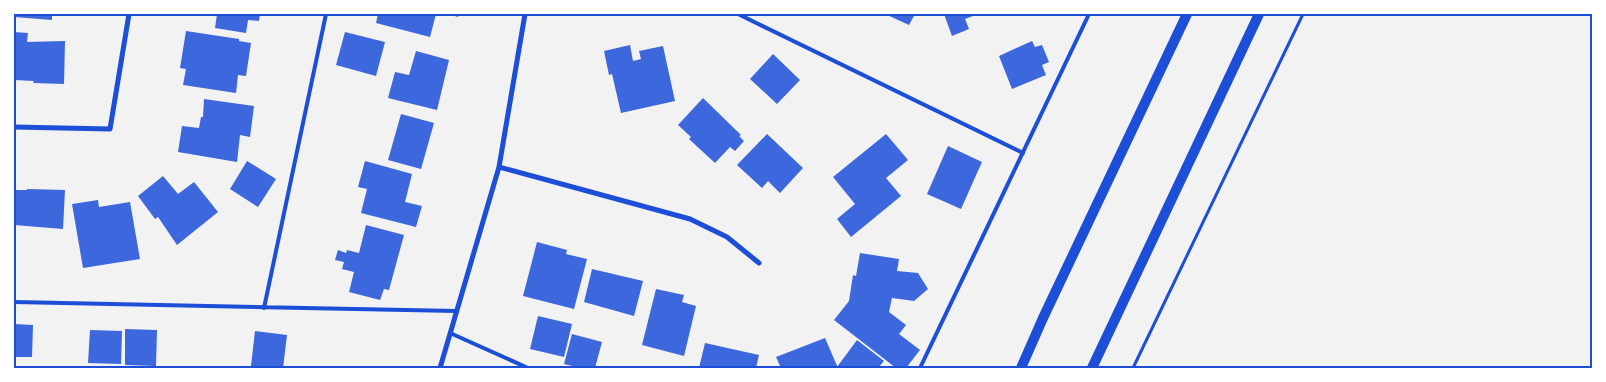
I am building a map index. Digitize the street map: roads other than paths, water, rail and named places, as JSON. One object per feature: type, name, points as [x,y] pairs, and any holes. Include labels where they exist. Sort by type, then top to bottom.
[{"type":"main road","points":[[1021,368],[1187,14]]},
{"type":"main road","points":[[1092,368],[1259,14]]},
{"type":"main road","points":[[1026,368],[1043,318]]},
{"type":"street","points":[[14,127],[110,129],[130,14]]},
{"type":"street","points":[[440,368],[500,167],[525,14]]},
{"type":"street","points":[[500,167],[690,219],[726,237],[759,263]]},
{"type":"lane","points":[[264,308],[326,14]]},
{"type":"lane","points":[[738,14],[1023,154]]},
{"type":"lane","points":[[920,368],[1089,14]]},
{"type":"lane","points":[[14,302],[456,312]]},
{"type":"lane","points":[[450,332],[528,368]]}]
